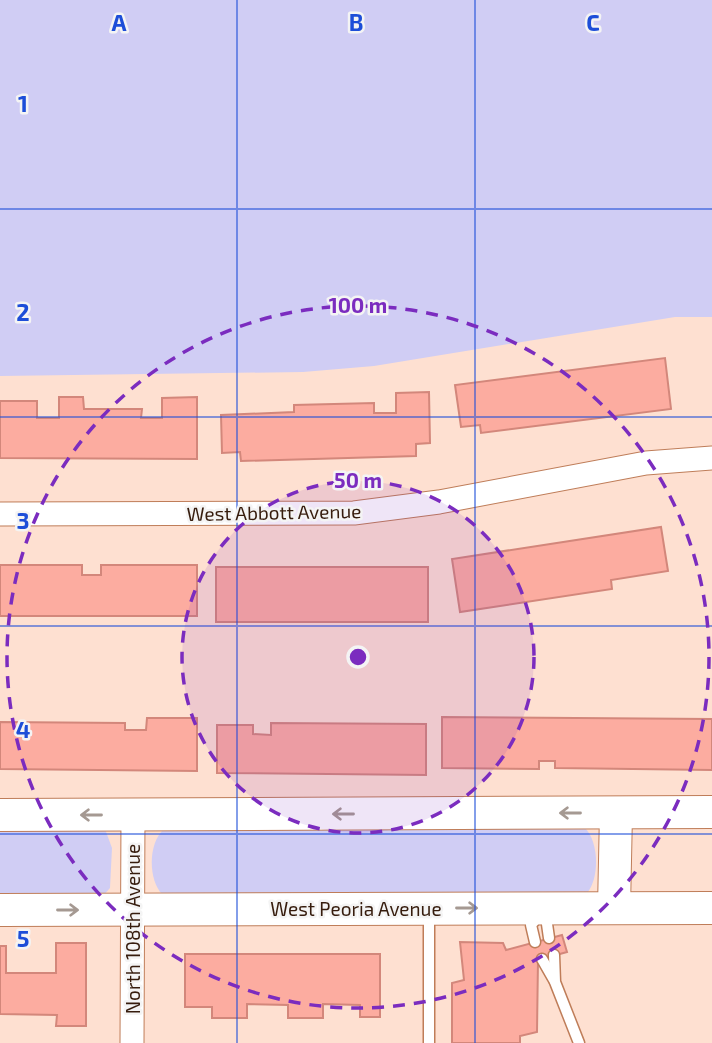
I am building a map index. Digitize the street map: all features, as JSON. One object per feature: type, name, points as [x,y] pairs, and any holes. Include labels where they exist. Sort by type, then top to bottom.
[{"type":"street","name":"West Abbott Avenue","points":[[0,514],[354,513],[439,502],[646,463],[712,458]]},
{"type":"street","points":[[0,815],[712,812]]},
{"type":"street","points":[[614,908],[616,813]]},
{"type":"street","name":"North 108th Avenue","points":[[132,1043],[133,815]]},
{"type":"street","name":"West Peoria Avenue","points":[[0,910],[429,908],[547,923],[614,908],[712,908]]},
{"type":"lane","points":[[429,908],[429,1043]]},
{"type":"lane","points":[[535,942],[531,925],[547,923]]},
{"type":"lane","points":[[554,956],[555,982]]},
{"type":"lane","points":[[542,959],[555,982],[579,1043]]},
{"type":"shaded area","points":[[0,0],[712,0],[712,317],[675,317],[374,366],[303,372],[0,376]]},
{"type":"shaded area","points":[[0,825],[105,829],[112,848],[110,888],[101,898],[0,899]]},
{"type":"shaded area","points":[[584,827],[593,841],[596,859],[594,878],[587,893],[162,894],[152,871],[155,843],[164,829]]},
{"type":"building","points":[[665,358],[671,409],[481,433],[480,425],[461,427],[455,385]]},
{"type":"building","points":[[429,392],[430,443],[416,444],[416,456],[241,461],[240,452],[222,453],[221,415],[294,412],[294,405],[374,403],[374,413],[396,413],[396,393]]},
{"type":"building","points":[[59,397],[83,397],[84,409],[142,409],[141,418],[162,418],[162,398],[197,397],[197,459],[0,458],[0,401],[37,401],[37,418],[59,418]]},
{"type":"building","points":[[661,527],[668,571],[611,580],[612,589],[460,612],[452,559]]},
{"type":"building","points":[[0,565],[82,565],[82,575],[101,575],[101,565],[197,565],[197,616],[0,616]]},
{"type":"building","points":[[216,567],[428,567],[428,622],[216,622]]},
{"type":"building","points":[[442,717],[712,719],[712,770],[555,768],[555,761],[539,761],[539,769],[442,768]]},
{"type":"building","points":[[147,718],[197,718],[197,771],[0,769],[0,722],[125,723],[125,730],[146,730]]},
{"type":"building","points":[[271,723],[426,724],[426,775],[217,773],[217,725],[253,725],[253,734],[271,735]]},
{"type":"building","points":[[562,935],[567,952],[538,960],[537,1032],[520,1036],[520,1043],[452,1043],[452,983],[464,980],[460,942],[503,943],[506,950]]},
{"type":"building","points":[[56,943],[86,943],[86,1026],[56,1026],[57,1015],[0,1014],[0,946],[6,946],[6,973],[56,973]]},
{"type":"building","points":[[185,954],[380,954],[380,1017],[360,1017],[360,1005],[323,1004],[323,1018],[288,1018],[288,1005],[247,1004],[247,1018],[212,1018],[212,1007],[185,1007]]}]
